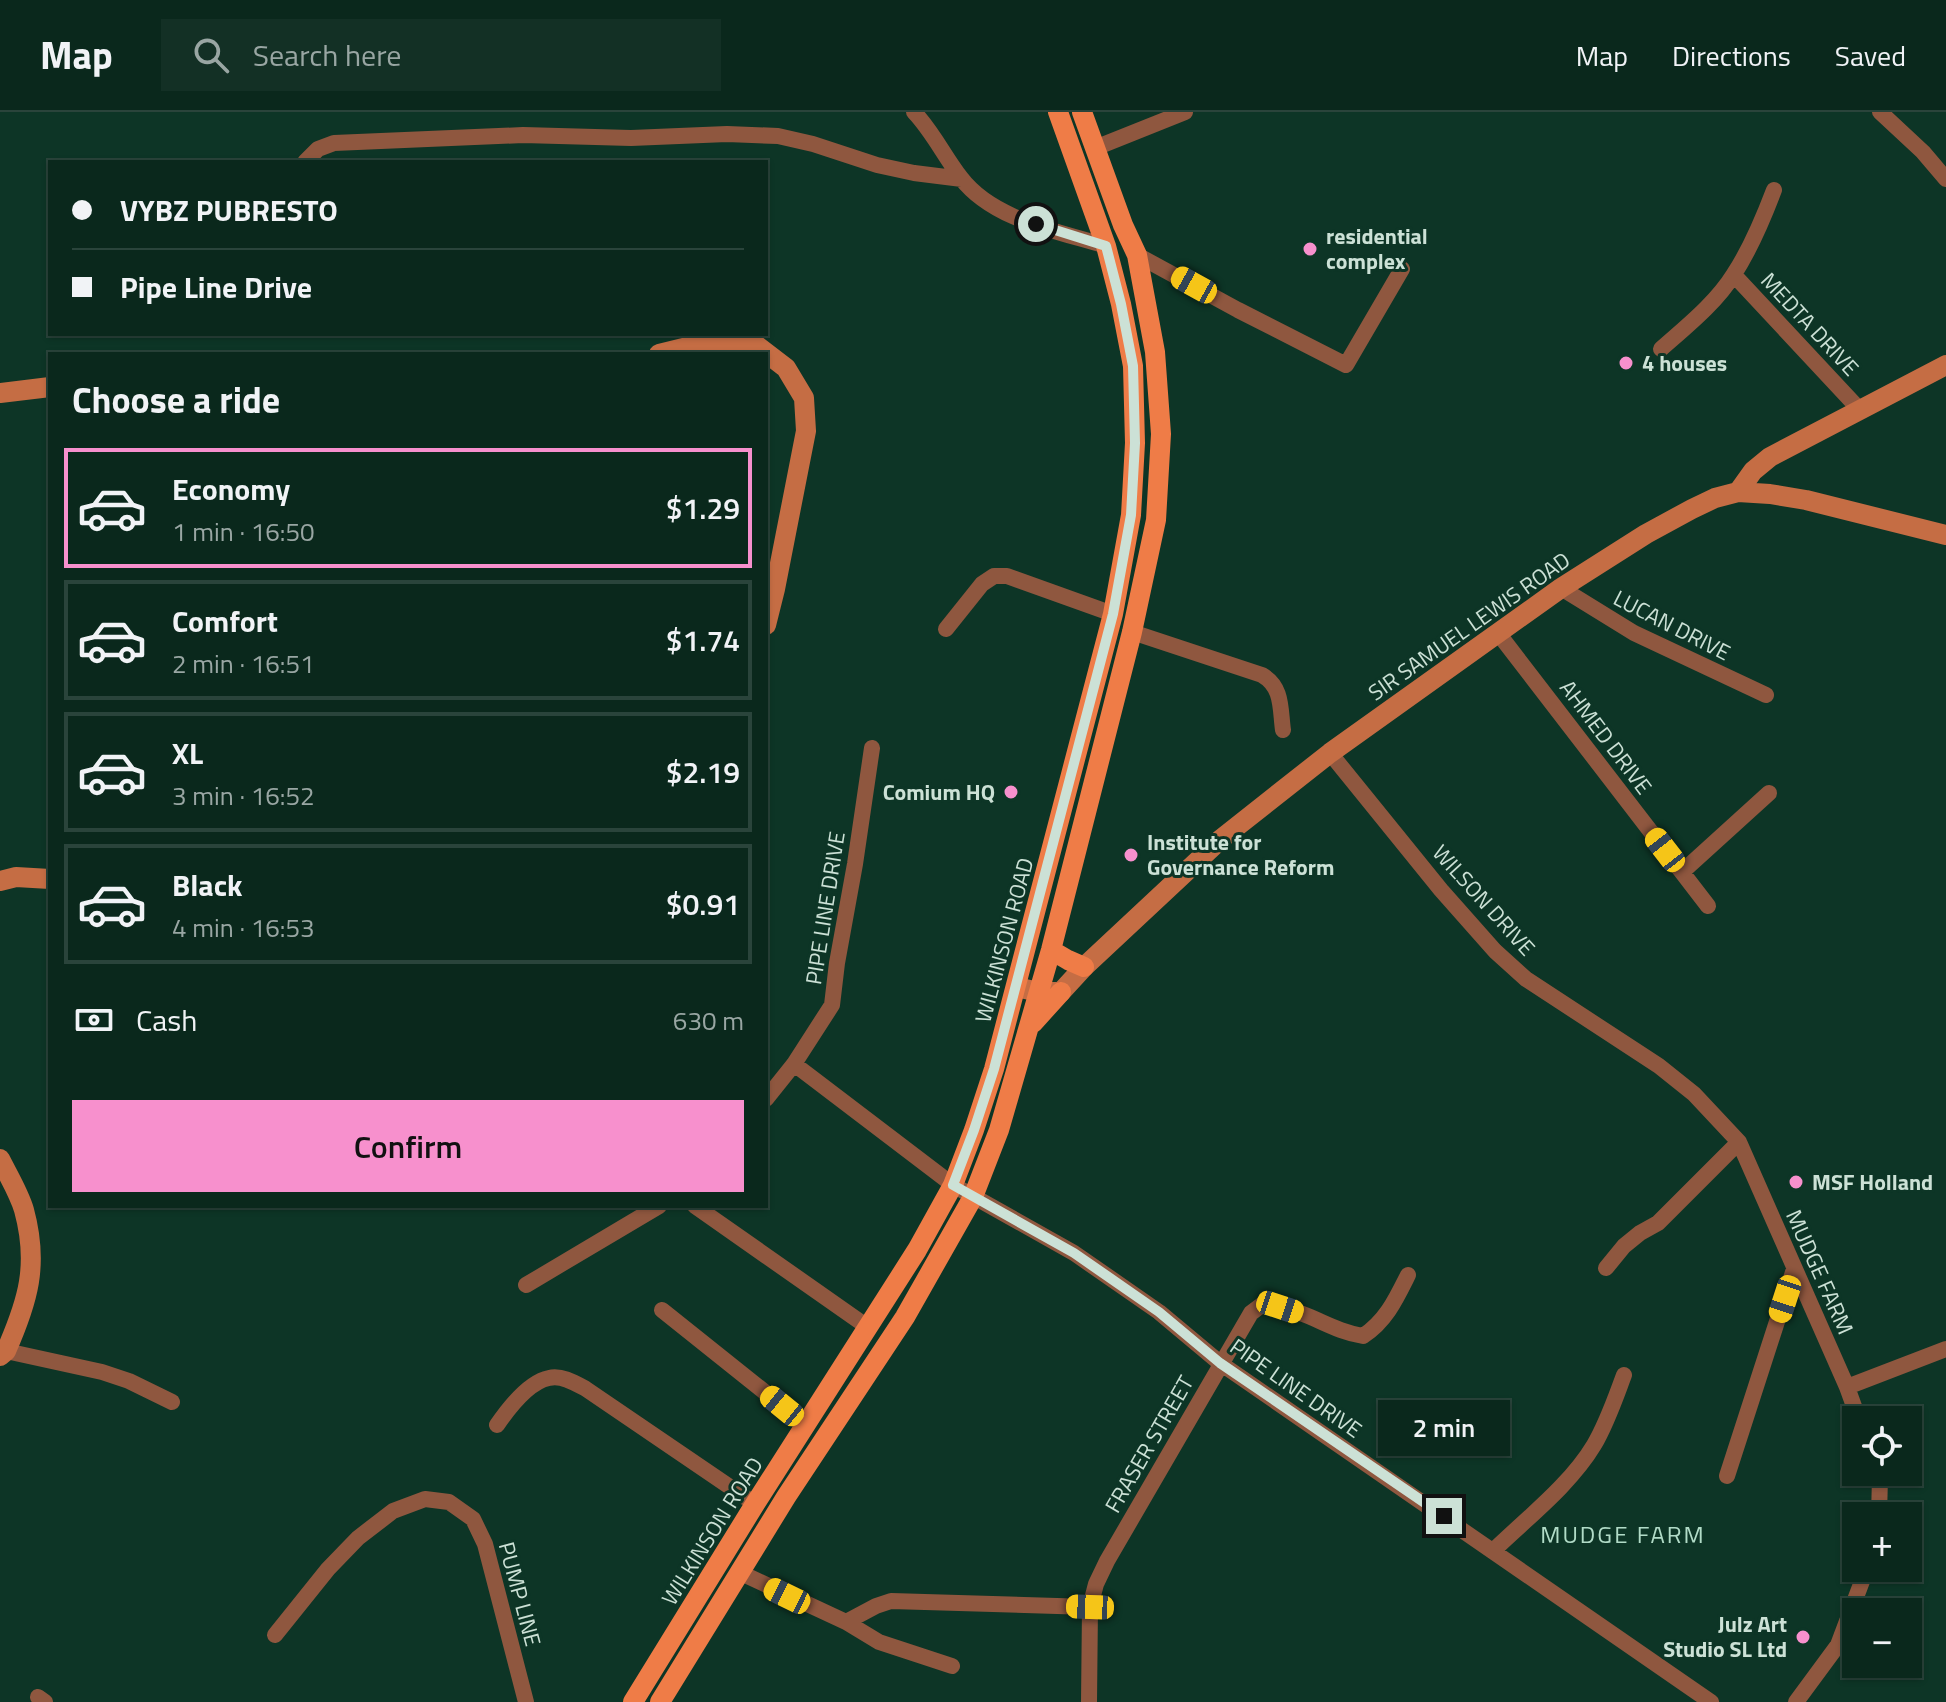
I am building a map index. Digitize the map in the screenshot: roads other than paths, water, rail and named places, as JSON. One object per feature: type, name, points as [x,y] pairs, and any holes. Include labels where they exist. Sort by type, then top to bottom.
[{"type":"main road","name":"WILKINSON ROAD","points":[[633,1702],[917,1250],[953,1185],[994,1069],[1113,614],[1131,515],[1135,443],[1133,366],[1106,246],[1058,112]]},
{"type":"main road","name":"WILKINSON ROAD","points":[[660,1702],[786,1497],[905,1317],[973,1197],[999,1130],[1042,984],[1132,632],[1156,520],[1161,434],[1155,352],[1137,255],[1082,112]]},
{"type":"main road","points":[[667,352],[716,340],[756,345],[765,352]]},
{"type":"main road","points":[[768,354],[786,368],[804,398],[806,431],[768,617]]},
{"type":"main road","points":[[1738,492],[1753,471],[1770,457],[1946,365]]},
{"type":"main road","points":[[0,393],[48,387]]},
{"type":"main road","name":"SIR SAMUEL LEWIS ROAD","points":[[1061,992],[1221,839],[1330,753],[1561,588],[1658,528],[1715,498],[1738,492],[1770,494],[1946,535]]},
{"type":"main road","points":[[0,881],[16,877],[48,879]]},
{"type":"main road","points":[[1051,950],[1084,967]]},
{"type":"main road","points":[[1042,984],[1084,967]]},
{"type":"main road","points":[[1018,979],[1061,992],[1028,1029]]},
{"type":"main road","points":[[0,1159],[24,1207],[32,1249],[28,1295],[3,1354]]},
{"type":"street","points":[[914,112],[935,137],[962,179],[996,209],[1106,246]]},
{"type":"street","points":[[1095,148],[1185,112]]},
{"type":"street","points":[[1880,112],[1923,152],[1946,179]]},
{"type":"street","points":[[307,160],[318,149],[334,143],[523,135],[631,138],[727,134],[778,136],[877,165],[962,179]]},
{"type":"street","points":[[1734,275],[1774,190]]},
{"type":"street","points":[[1137,255],[1346,365],[1402,269]]},
{"type":"street","name":"MEDTA DRIVE","points":[[1661,349],[1701,313],[1734,275],[1859,409]]},
{"type":"street","points":[[946,629],[982,584],[994,576],[1007,576],[1113,614]]},
{"type":"street","name":"LUCAN DRIVE","points":[[1561,588],[1634,633],[1766,695]]},
{"type":"street","points":[[1132,632],[1271,680],[1277,689],[1283,730]]},
{"type":"street","name":"AHMED DRIVE","points":[[1498,633],[1708,906]]},
{"type":"street","name":"PIPE LINE DRIVE","points":[[768,1096],[794,1064],[832,1005],[872,748]]},
{"type":"street","name":"WILSON DRIVE","points":[[1330,753],[1441,890],[1495,951],[1526,979],[1659,1066],[1694,1094],[1739,1142]]},
{"type":"street","points":[[1682,872],[1769,793]]},
{"type":"street","points":[[794,1064],[953,1185]]},
{"type":"street","points":[[1606,1268],[1624,1246],[1658,1223],[1739,1142]]},
{"type":"street","name":"MUDGE FARM","points":[[1739,1142],[1854,1406]]},
{"type":"street","name":"PIPE LINE DRIVE","points":[[953,1185],[1074,1253],[1159,1312],[1220,1363],[1711,1702]]},
{"type":"street","points":[[526,1285],[656,1208]]},
{"type":"street","points":[[698,1208],[869,1328]]},
{"type":"street","points":[[1727,1476],[1794,1269]]},
{"type":"street","name":"FRASER STREET","points":[[1089,1702],[1090,1607],[1096,1584],[1251,1313],[1263,1304],[1280,1307],[1342,1332],[1363,1336],[1377,1327],[1388,1313],[1408,1275]]},
{"type":"street","points":[[662,1310],[806,1425]]},
{"type":"street","points":[[1847,1387],[1946,1349]]},
{"type":"street","points":[[3,1354],[102,1372],[172,1402]]},
{"type":"street","points":[[1494,1550],[1570,1476],[1586,1456],[1609,1414],[1624,1375]]},
{"type":"street","points":[[497,1425],[510,1406],[527,1390],[549,1378],[566,1379],[586,1389],[755,1504]]},
{"type":"street","name":"PUMP LINE","points":[[275,1635],[318,1580],[358,1538],[393,1511],[425,1499],[449,1502],[473,1519],[485,1544],[526,1702]]},
{"type":"street","points":[[741,1573],[846,1622],[879,1642],[952,1666]]},
{"type":"street","points":[[1796,1702],[1838,1645],[1862,1582]]},
{"type":"street","points":[[846,1622],[891,1601],[1090,1607]]},
{"type":"place","name":"residential complex","points":[[1310,249]]},
{"type":"place","name":"4 houses","points":[[1626,363]]},
{"type":"place","name":"Comium HQ","points":[[1011,792]]},
{"type":"place","name":"Institute for Governance Reform","points":[[1131,855]]},
{"type":"place","name":"MSF Holland","points":[[1796,1182]]},
{"type":"place","name":"Julz Art Studio SL Ltd","points":[[1803,1637]]},
{"type":"district","name":"MUDGE FARM","points":[[1623,1534]]}]
